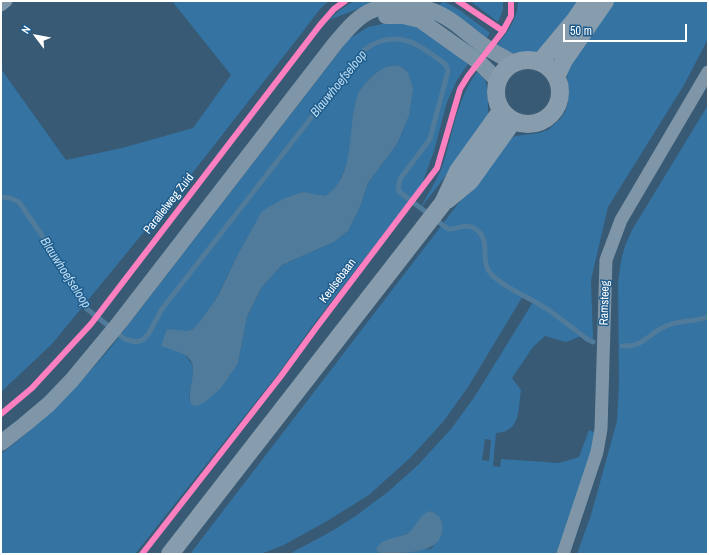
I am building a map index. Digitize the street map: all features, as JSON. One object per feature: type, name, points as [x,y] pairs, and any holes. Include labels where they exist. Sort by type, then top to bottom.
[{"type":"main road","points":[[540,62],[575,20],[588,1]]},
{"type":"main road","points":[[556,77],[564,60],[605,1]]},
{"type":"main road","points":[[522,60],[540,62],[550,68],[556,77],[560,92],[558,103],[553,112],[545,120],[535,124],[524,124],[507,116],[496,101],[495,90],[497,80],[504,70],[513,63],[522,60]]},
{"type":"main road","points":[[170,554],[440,206],[470,181],[507,116]]},
{"type":"street","points":[[1,5],[6,1]]},
{"type":"street","points":[[427,10],[497,80]]},
{"type":"street","points":[[1,443],[49,404],[108,338],[334,45],[348,29],[359,20],[403,16],[427,10],[446,18],[489,49],[513,63]]},
{"type":"street","name":"Ramsteeg","points":[[563,554],[597,452],[601,429],[606,260],[621,220],[708,72]]},
{"type":"shaded area","points":[[172,1],[329,1],[320,9],[194,171],[52,344],[1,392],[1,69],[66,160],[122,148],[193,128],[231,75]]},
{"type":"shaded area","points":[[354,1],[393,1],[368,5],[329,20],[340,10]]},
{"type":"shaded area","points":[[444,1],[461,11],[490,33],[484,42],[434,9]]},
{"type":"shaded area","points":[[470,1],[503,1],[503,10],[498,22]]},
{"type":"shaded area","points":[[518,1],[583,1],[540,51],[528,54],[517,54],[494,49],[516,15]]},
{"type":"shaded area","points":[[610,1],[708,1],[708,39],[684,85],[608,207],[591,280],[593,339],[584,335],[566,342],[545,336],[533,347],[512,378],[521,390],[517,418],[510,429],[504,432],[496,433],[493,466],[500,467],[501,459],[559,463],[579,457],[589,430],[597,434],[558,554],[289,554],[332,531],[357,515],[389,491],[418,465],[451,429],[475,396],[533,302],[523,296],[468,387],[443,422],[410,458],[369,495],[284,545],[261,554],[190,554],[500,149],[515,136],[539,133],[548,130],[561,118],[566,110],[568,102],[567,72]],"holes":[[[485,439],[491,440],[489,461],[482,460]],[[430,511],[438,516],[439,530],[439,538],[430,549],[376,550],[379,545],[410,532]]]},
{"type":"shaded area","points":[[392,22],[411,25],[433,37],[468,64],[457,80],[447,102],[434,151],[422,184],[313,325],[278,374],[135,554],[1,554],[1,454],[31,430],[59,404],[111,347],[349,39],[368,27]],"holes":[[[399,65],[408,72],[409,116],[397,144],[368,183],[360,207],[348,231],[334,242],[282,265],[262,287],[247,317],[238,363],[189,397],[193,369],[192,364],[185,355],[180,331],[187,331],[198,325],[218,296],[237,256],[302,192],[325,197],[338,185],[346,166],[369,79],[385,68]]]},
{"type":"shaded area","points":[[399,65],[408,72],[413,89],[409,116],[397,144],[368,183],[360,207],[348,231],[334,242],[282,265],[262,287],[247,317],[238,363],[221,388],[205,402],[196,406],[192,405],[190,392],[193,365],[185,355],[161,346],[167,329],[187,331],[193,329],[198,324],[218,296],[237,256],[262,211],[285,198],[303,192],[325,196],[335,188],[342,177],[346,165],[354,109],[358,93],[380,70]]},
{"type":"shaded area","points":[[477,72],[486,82],[488,115],[477,135],[420,209],[442,167],[464,94]]},
{"type":"shaded area","points":[[708,105],[708,554],[577,554],[591,515],[617,421],[619,383],[618,283],[625,246],[632,230]]},
{"type":"shaded area","points":[[430,511],[441,519],[442,524],[442,534],[438,541],[431,547],[413,552],[384,554],[376,550],[381,543],[408,533],[414,528],[423,515]]},
{"type":"waterway","name":"Blauwhoefseloop","points":[[1,197],[10,198],[19,202],[52,250],[74,290],[87,309],[125,339],[135,342],[143,340],[149,333],[162,309],[364,50],[376,43],[387,40],[397,39],[407,41],[417,45],[436,57],[446,65],[448,71],[430,139],[400,179],[398,190],[448,229],[469,226],[477,230],[484,240],[487,268],[495,278],[501,283],[547,309],[593,342]]},
{"type":"waterway","name":"Blauwhoefseloop","points":[[622,346],[630,346],[641,342],[660,329],[671,324],[708,317]]},
{"type":"cycle path","name":"Parallelweg Zuid","points":[[1,414],[32,388],[91,324],[320,25],[334,9],[345,1]]},
{"type":"cycle path","points":[[458,1],[503,31]]},
{"type":"cycle path","name":"Keulsebaan","points":[[142,554],[281,376],[437,168],[460,89],[468,76],[503,31],[511,16],[511,1]]}]
